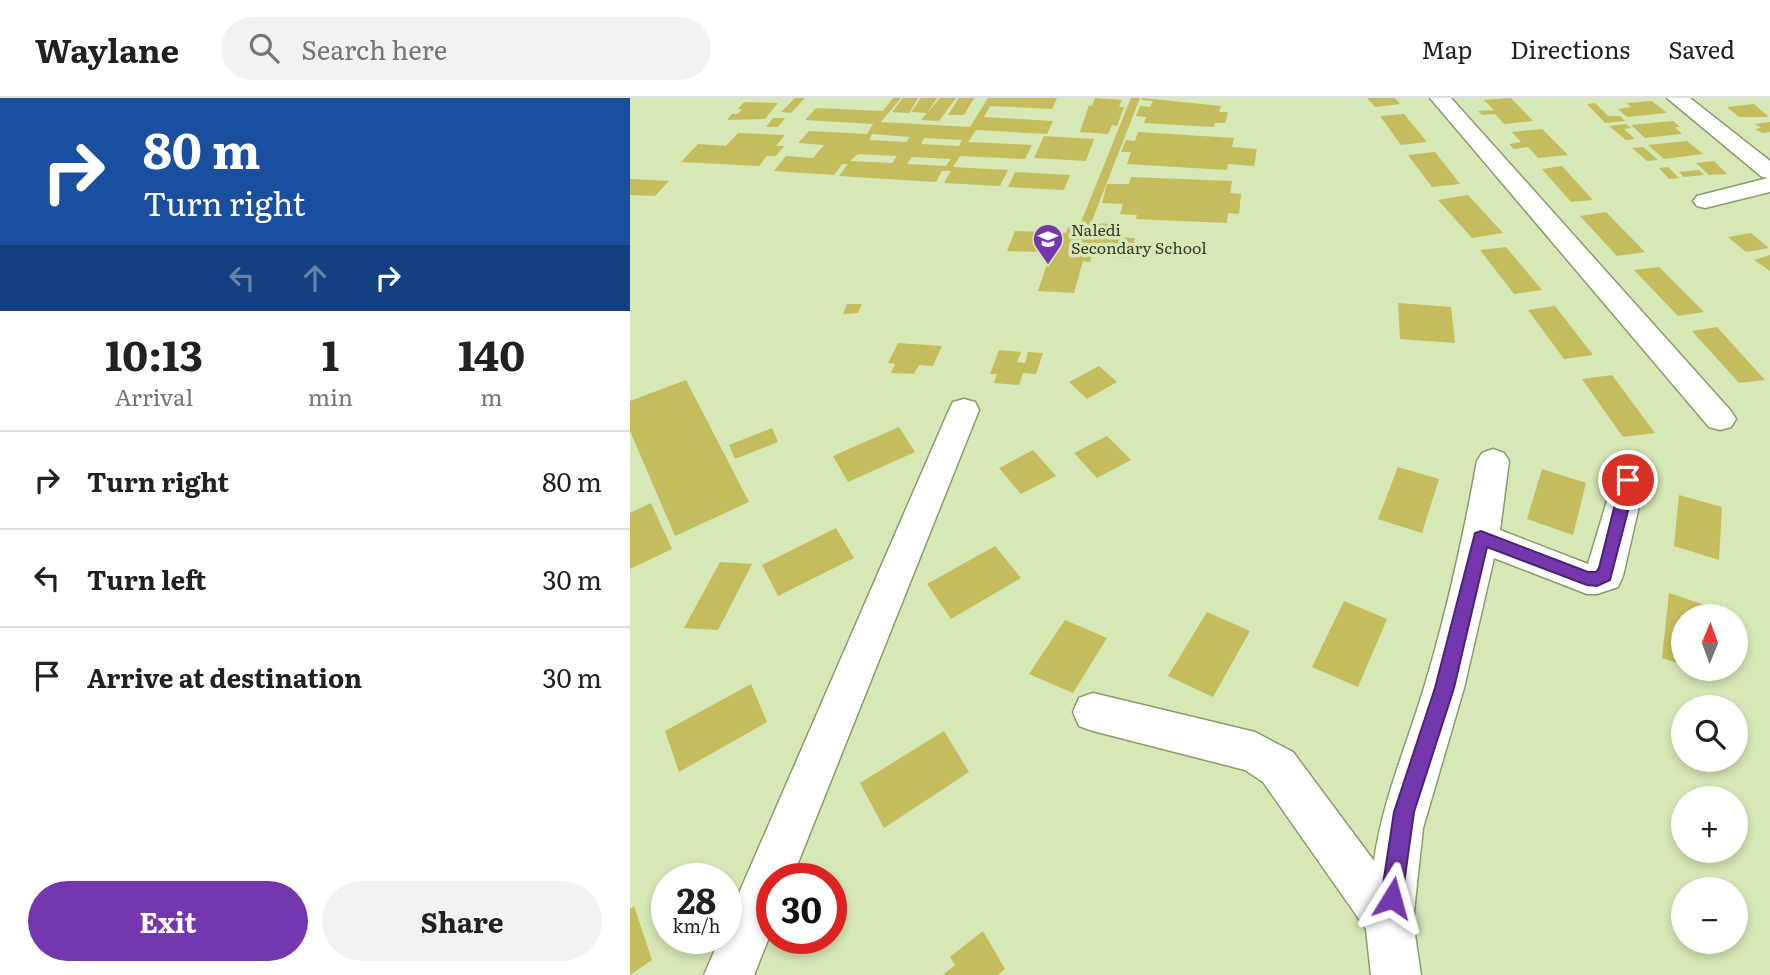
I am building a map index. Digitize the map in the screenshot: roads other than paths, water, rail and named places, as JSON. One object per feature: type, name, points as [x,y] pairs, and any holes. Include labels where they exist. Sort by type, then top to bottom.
[{"type":"street","points":[[1440,98],[1720,419]]},
{"type":"street","points":[[1677,98],[1770,172]]},
{"type":"street","points":[[1705,201],[1770,185]]},
{"type":"street","points":[[729,975],[964,410]]},
{"type":"street","points":[[1396,975],[1388,921],[1404,812],[1444,688],[1481,538],[1493,461]]},
{"type":"street","points":[[1481,538],[1587,579],[1605,576],[1628,480]]},
{"type":"street","points":[[1093,712],[1255,752],[1278,767],[1388,921]]},
{"type":"place","name":"Naledi Secondary School","points":[[1048,266]]}]
